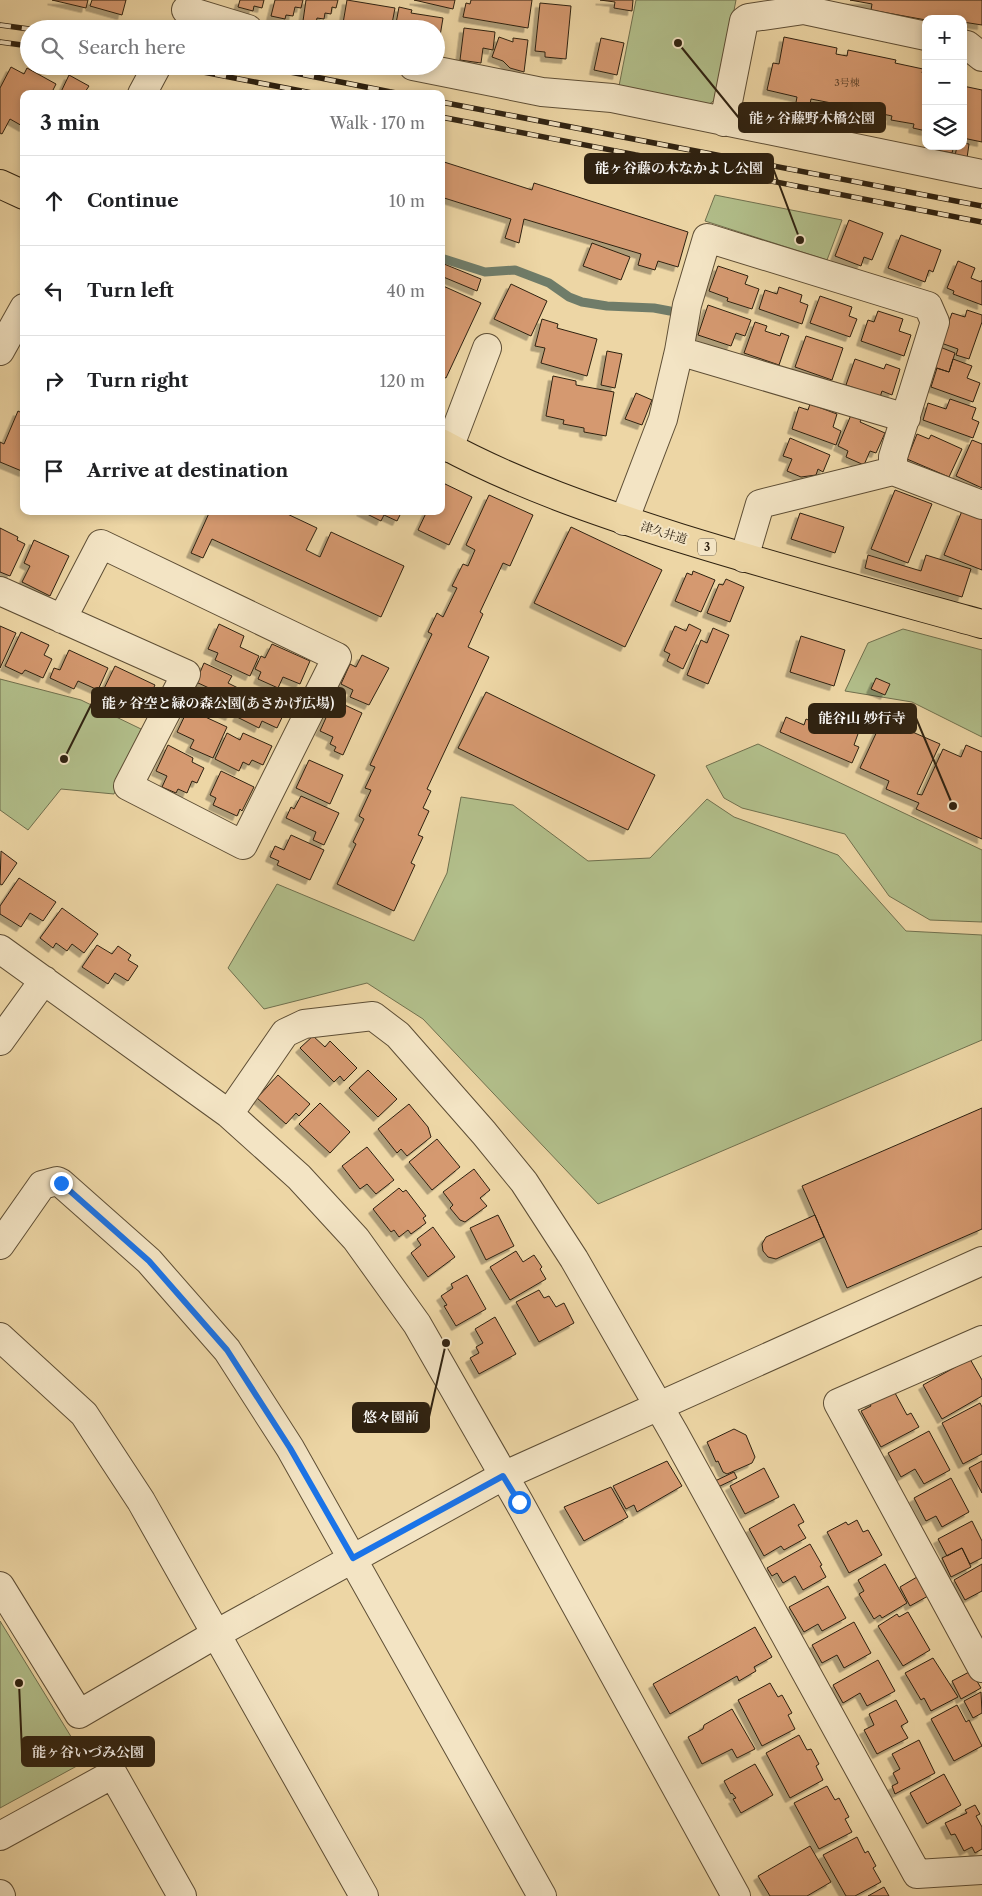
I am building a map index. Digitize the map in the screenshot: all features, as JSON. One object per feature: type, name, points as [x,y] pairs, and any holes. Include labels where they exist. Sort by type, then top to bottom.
[{"type":"main road","points":[[0,184],[20,193]]},
{"type":"main road","name":"津久井道","points":[[445,445],[544,491],[624,521],[744,558],[982,624]]},
{"type":"street","points":[[724,122],[744,21],[748,18],[804,10],[922,35]]},
{"type":"street","points":[[184,13],[212,20]]},
{"type":"street","points":[[967,45],[982,56]]},
{"type":"street","points":[[445,72],[542,92],[612,98],[982,174]]},
{"type":"street","points":[[144,90],[152,75]]},
{"type":"street","points":[[624,521],[663,419],[679,351],[687,305],[706,238],[928,306],[935,322],[893,457],[893,470]]},
{"type":"street","points":[[0,350],[20,315]]},
{"type":"street","points":[[445,445],[487,348]]},
{"type":"street","points":[[679,351],[906,418]]},
{"type":"street","points":[[744,558],[760,504],[893,470],[982,505]]},
{"type":"street","points":[[0,591],[62,619],[186,674],[128,786],[243,844],[337,658],[101,544],[62,619]]},
{"type":"street","points":[[0,948],[229,1114],[299,1176],[356,1239],[417,1324],[736,1896]]},
{"type":"street","points":[[0,1041],[44,980]]},
{"type":"street","points":[[229,1114],[285,1033],[304,1024],[373,1016],[398,1035],[421,1059],[524,1182],[574,1260],[659,1406],[917,1874],[982,1870]]},
{"type":"street","points":[[0,1245],[42,1185],[61,1183],[149,1261],[227,1350],[290,1448],[542,1896]]},
{"type":"street","points":[[0,1586],[79,1714],[216,1634],[503,1476],[982,1261]]},
{"type":"street","points":[[0,1338],[84,1414],[141,1501],[364,1896]]},
{"type":"street","points":[[982,1340],[838,1403],[982,1668]]},
{"type":"street","points":[[0,1836],[113,1774],[182,1896]]},
{"type":"green space","points":[[636,0],[736,0],[717,98],[707,106],[619,86]]},
{"type":"green space","points":[[715,195],[842,220],[827,260],[705,221]]},
{"type":"green space","points":[[903,629],[982,650],[982,737],[912,702],[845,691],[868,643]]},
{"type":"green space","points":[[0,679],[81,700],[141,729],[114,794],[61,789],[28,830],[0,810]]},
{"type":"green space","points":[[758,744],[982,850],[982,922],[930,920],[889,896],[845,834],[742,808],[724,798],[706,766]]},
{"type":"green space","points":[[461,797],[513,805],[588,861],[650,858],[707,799],[734,817],[838,855],[906,931],[982,935],[982,1040],[598,1204],[423,1019],[367,983],[264,1009],[228,968],[277,884],[414,941],[447,873]]},
{"type":"green space","points":[[0,1621],[86,1761],[0,1808]]},
{"type":"building","points":[[52,0],[88,0],[86,8]]},
{"type":"building","points":[[92,0],[126,0],[122,15],[90,6]]},
{"type":"building","points":[[240,0],[264,0],[262,8],[254,6],[253,11],[238,7]]},
{"type":"building","points":[[275,0],[303,0],[301,8],[295,7],[293,16],[286,15],[285,19],[271,16]]},
{"type":"building","points":[[306,0],[338,0],[336,8],[332,7],[331,14],[325,13],[324,19],[303,20]]},
{"type":"building","points":[[347,0],[395,8],[393,20],[344,20]]},
{"type":"building","points":[[414,0],[455,0],[453,9]]},
{"type":"building","points":[[471,0],[532,0],[528,28],[463,17],[466,3],[470,4]]},
{"type":"building","points":[[600,0],[633,0],[632,11],[614,8],[615,2]]},
{"type":"building","points":[[850,0],[982,0],[982,25],[967,23],[967,15],[922,15],[922,19],[871,10],[872,4]]},
{"type":"building","points":[[540,3],[571,6],[566,59],[545,57],[545,52],[535,51]]},
{"type":"building","points":[[399,7],[412,10],[411,13],[443,18],[443,20],[397,20]]},
{"type":"building","points":[[464,28],[495,32],[493,50],[483,48],[481,63],[460,60]]},
{"type":"building","points":[[499,37],[513,42],[513,38],[528,40],[524,72],[510,68],[503,61],[492,57]]},
{"type":"building","points":[[784,37],[837,48],[836,54],[847,56],[848,50],[896,60],[895,63],[922,69],[922,130],[913,128],[914,124],[891,120],[892,116],[869,111],[865,128],[853,126],[857,108],[811,99],[808,115],[794,113],[797,97],[767,90],[773,63],[779,64]]},
{"type":"building","points":[[601,38],[624,43],[617,75],[594,70]]},
{"type":"building","points":[[11,67],[20,72],[20,75],[40,75],[56,84],[53,90],[20,90],[20,125],[10,119],[2,134],[0,133],[0,88]]},
{"type":"building","points":[[69,75],[89,86],[86,90],[62,90]]},
{"type":"building","points":[[967,87],[982,90],[982,142],[967,139]]},
{"type":"building","points":[[967,144],[969,144],[967,158],[955,156],[956,150],[967,150]]},
{"type":"building","points":[[940,150],[953,150],[952,153]]},
{"type":"building","points":[[445,162],[532,190],[534,183],[688,232],[678,267],[658,261],[655,270],[638,265],[641,254],[524,219],[519,243],[505,238],[511,219],[445,198]]},
{"type":"building","points":[[849,220],[883,233],[872,260],[864,257],[861,266],[835,256]]},
{"type":"building","points":[[901,235],[941,250],[933,272],[929,270],[925,282],[888,268]]},
{"type":"building","points":[[592,243],[630,257],[621,280],[583,266]]},
{"type":"building","points":[[958,261],[975,268],[971,278],[981,282],[982,280],[982,305],[953,294],[954,291],[947,288]]},
{"type":"building","points":[[445,264],[481,279],[477,291],[445,278]]},
{"type":"building","points":[[718,266],[748,276],[745,284],[759,289],[752,309],[727,301],[728,298],[709,291]]},
{"type":"building","points":[[511,284],[547,301],[531,336],[494,319]]},
{"type":"building","points":[[445,287],[481,303],[445,378]]},
{"type":"building","points":[[779,287],[802,295],[800,302],[808,305],[802,324],[759,309],[765,290],[777,294]]},
{"type":"building","points":[[820,296],[852,307],[849,316],[857,319],[850,337],[810,323]]},
{"type":"building","points":[[708,305],[751,320],[745,336],[736,333],[731,346],[698,335]]},
{"type":"building","points":[[967,310],[982,315],[982,322],[969,359],[956,355],[958,349],[941,343],[952,313],[965,317]]},
{"type":"building","points":[[878,311],[903,319],[899,331],[911,335],[904,356],[861,341],[868,320],[874,322]]},
{"type":"building","points":[[542,319],[558,324],[557,328],[597,339],[587,376],[541,363],[545,348],[535,346]]},
{"type":"building","points":[[755,322],[767,326],[765,331],[780,336],[781,333],[789,336],[779,365],[744,353]]},
{"type":"building","points":[[806,336],[843,348],[832,380],[795,367]]},
{"type":"building","points":[[940,347],[955,353],[949,372],[933,367]]},
{"type":"building","points":[[607,351],[622,354],[615,388],[601,385]]},
{"type":"building","points":[[855,359],[884,369],[886,364],[900,369],[892,395],[882,391],[880,397],[846,385]]},
{"type":"building","points":[[953,359],[972,366],[967,378],[980,383],[973,402],[931,387],[937,368],[949,372]]},
{"type":"building","points":[[553,376],[576,381],[576,385],[614,392],[606,436],[584,432],[584,428],[563,424],[564,420],[546,416]]},
{"type":"building","points":[[636,393],[652,400],[642,425],[625,419]]},
{"type":"building","points":[[950,399],[976,408],[972,419],[979,422],[973,438],[923,420],[928,403],[946,409]]},
{"type":"building","points":[[810,404],[837,414],[833,427],[841,431],[836,445],[792,429],[799,407],[808,410]]},
{"type":"building","points":[[18,411],[20,412],[20,470],[0,462],[0,442],[4,444]]},
{"type":"building","points":[[851,415],[861,420],[860,422],[885,433],[876,453],[870,451],[864,465],[846,457],[848,451],[838,446]]},
{"type":"building","points":[[917,434],[929,439],[931,435],[962,449],[949,477],[907,459]]},
{"type":"building","points":[[790,438],[830,455],[823,472],[818,469],[816,475],[801,477],[787,471],[792,459],[783,456]]},
{"type":"building","points":[[972,440],[982,444],[982,488],[956,476]]},
{"type":"building","points":[[445,484],[472,497],[449,545],[418,530],[425,515],[445,515]]},
{"type":"building","points":[[895,490],[932,504],[908,563],[871,549]]},
{"type":"building","points":[[489,495],[533,515],[510,566],[503,563],[480,612],[483,614],[468,647],[489,657],[427,789],[431,791],[423,808],[429,811],[418,835],[423,837],[411,863],[415,865],[394,911],[337,884],[356,844],[353,842],[364,819],[359,816],[371,790],[365,788],[375,767],[370,765],[432,634],[428,632],[437,613],[443,617],[457,588],[452,586],[463,564],[468,566],[475,550],[466,545]]},
{"type":"building","points":[[962,511],[982,519],[982,570],[944,555]]},
{"type":"building","points":[[800,513],[844,527],[835,553],[791,539]]},
{"type":"building","points":[[208,515],[289,515],[317,528],[306,550],[320,557],[331,532],[404,566],[381,617],[212,539],[203,558],[191,553]]},
{"type":"building","points":[[369,515],[384,515],[381,521]]},
{"type":"building","points":[[384,515],[400,515],[397,521]]},
{"type":"building","points":[[571,527],[662,570],[625,647],[534,603]]},
{"type":"building","points":[[0,528],[18,537],[17,540],[25,544],[10,576],[0,572]]},
{"type":"building","points":[[34,540],[69,556],[50,596],[22,582],[30,566],[24,563]]},
{"type":"building","points":[[868,555],[921,571],[926,555],[971,569],[962,597],[865,568]]},
{"type":"building","points":[[693,571],[715,580],[701,612],[675,601],[687,573],[692,575]]},
{"type":"building","points":[[726,579],[744,587],[730,622],[707,613],[719,584],[723,585]]},
{"type":"building","points":[[219,624],[244,636],[240,647],[259,656],[250,676],[215,660],[218,653],[208,649]]},
{"type":"building","points":[[689,624],[701,630],[683,669],[667,661],[670,654],[664,651],[675,626],[686,631]]},
{"type":"building","points":[[0,626],[16,633],[0,668]]},
{"type":"building","points":[[713,628],[729,635],[708,684],[687,675],[701,640],[707,643]]},
{"type":"building","points":[[21,632],[49,645],[44,655],[52,659],[43,678],[25,670],[22,674],[5,666]]},
{"type":"building","points":[[801,636],[845,650],[834,686],[790,672]]},
{"type":"building","points":[[272,644],[310,661],[300,684],[283,677],[278,688],[258,679],[261,672],[255,669],[261,656],[265,658]]},
{"type":"building","points":[[69,650],[108,668],[98,690],[78,681],[74,689],[50,678],[54,668],[60,670]]},
{"type":"building","points":[[362,655],[389,668],[369,705],[350,697],[353,690],[341,684],[350,664],[356,667]]},
{"type":"building","points":[[204,663],[232,676],[228,683],[242,690],[230,716],[208,706],[211,699],[205,696],[209,688],[196,682]]},
{"type":"building","points":[[115,666],[155,685],[146,704],[139,701],[134,712],[117,704],[114,711],[97,703]]},
{"type":"building","points":[[876,678],[890,684],[885,695],[871,689]]},
{"type":"building","points":[[252,688],[288,705],[277,728],[262,721],[259,728],[237,717]]},
{"type":"building","points":[[486,692],[655,775],[628,830],[458,748]]},
{"type":"building","points":[[334,700],[362,713],[343,755],[334,751],[336,747],[330,744],[333,737],[320,731]]},
{"type":"building","points":[[188,709],[227,727],[213,758],[190,748],[194,740],[177,732]]},
{"type":"building","points":[[886,712],[904,720],[901,727],[940,744],[917,794],[922,795],[943,749],[961,757],[966,745],[982,752],[982,839],[916,809],[919,803],[886,789],[889,781],[860,768]]},
{"type":"building","points":[[786,717],[804,725],[806,719],[836,732],[840,722],[859,731],[854,745],[859,747],[852,763],[780,732]]},
{"type":"building","points":[[227,733],[240,740],[243,733],[272,746],[263,765],[252,760],[249,765],[243,762],[239,771],[215,759]]},
{"type":"building","points":[[168,745],[193,758],[192,762],[204,768],[197,783],[192,781],[187,793],[178,789],[176,793],[162,787],[167,776],[156,771]]},
{"type":"building","points":[[309,760],[343,775],[330,804],[296,788]]},
{"type":"building","points":[[221,771],[254,787],[242,811],[240,809],[237,816],[213,805],[216,798],[210,795]]},
{"type":"building","points":[[301,796],[339,813],[324,845],[313,840],[316,832],[286,818],[291,807],[294,809]]},
{"type":"building","points":[[291,835],[324,850],[310,880],[277,865],[279,861],[270,857],[275,846],[284,850]]},
{"type":"building","points":[[1,851],[17,863],[2,885],[0,884]]},
{"type":"building","points":[[19,878],[56,902],[43,921],[30,913],[21,927],[0,914],[0,906]]},
{"type":"building","points":[[62,908],[98,934],[84,953],[72,944],[67,951],[56,943],[53,948],[40,938]]},
{"type":"building","points":[[97,945],[112,954],[118,946],[131,955],[128,960],[138,966],[128,981],[115,973],[108,984],[82,967]]},
{"type":"building","points":[[313,1036],[325,1047],[330,1041],[357,1068],[344,1081],[340,1076],[334,1082],[300,1048]]},
{"type":"building","points":[[368,1070],[397,1099],[378,1117],[349,1088]]},
{"type":"building","points":[[278,1075],[310,1104],[299,1116],[296,1113],[286,1124],[257,1098]]},
{"type":"building","points":[[320,1103],[350,1132],[330,1153],[299,1124]]},
{"type":"building","points":[[409,1104],[428,1127],[431,1137],[407,1156],[401,1149],[397,1153],[378,1129]]},
{"type":"building","points":[[982,1108],[982,1229],[847,1288],[802,1186]]},
{"type":"building","points":[[437,1139],[460,1167],[432,1190],[409,1162]]},
{"type":"building","points":[[367,1147],[394,1180],[376,1194],[367,1184],[360,1189],[342,1166]]},
{"type":"building","points":[[474,1169],[490,1190],[480,1198],[487,1206],[465,1222],[460,1220],[450,1208],[453,1205],[443,1192]]},
{"type":"building","points":[[399,1188],[403,1192],[406,1190],[426,1216],[423,1218],[426,1223],[411,1234],[408,1230],[399,1237],[394,1230],[391,1232],[373,1209]]},
{"type":"building","points":[[498,1215],[514,1246],[486,1260],[470,1228]]},
{"type":"building","points":[[815,1215],[824,1237],[776,1259],[768,1257],[763,1251],[762,1244],[766,1237]]},
{"type":"building","points":[[433,1227],[455,1257],[428,1277],[411,1253],[421,1245],[417,1239]]},
{"type":"building","points":[[516,1251],[523,1262],[534,1255],[542,1267],[540,1269],[546,1279],[510,1300],[490,1267]]},
{"type":"building","points":[[467,1275],[486,1309],[456,1326],[444,1306],[447,1305],[441,1296],[453,1288],[451,1284]]},
{"type":"building","points":[[539,1290],[544,1298],[549,1296],[556,1307],[564,1303],[574,1323],[539,1342],[516,1302]]},
{"type":"building","points":[[495,1317],[516,1354],[479,1374],[470,1358],[479,1353],[476,1347],[483,1343],[475,1329]]},
{"type":"building","points":[[970,1359],[982,1380],[982,1396],[942,1419],[923,1385]]},
{"type":"building","points":[[895,1393],[907,1415],[911,1413],[919,1427],[881,1447],[861,1411],[871,1406],[869,1402]]},
{"type":"building","points":[[980,1403],[982,1407],[982,1454],[963,1464],[942,1423]]},
{"type":"building","points":[[734,1429],[746,1435],[755,1457],[752,1463],[727,1474],[723,1472],[718,1461],[716,1462],[707,1442]]},
{"type":"building","points":[[929,1431],[950,1470],[924,1484],[915,1469],[901,1477],[888,1453]]},
{"type":"building","points":[[667,1461],[682,1486],[637,1512],[634,1505],[626,1509],[613,1486]]},
{"type":"building","points":[[982,1461],[982,1493],[969,1468]]},
{"type":"building","points":[[764,1468],[779,1497],[745,1514],[730,1486]]},
{"type":"building","points":[[734,1472],[737,1478],[718,1487],[715,1481]]},
{"type":"building","points":[[951,1478],[969,1512],[942,1527],[936,1516],[926,1521],[914,1498]]},
{"type":"building","points":[[611,1487],[628,1517],[584,1541],[564,1507]]},
{"type":"building","points":[[794,1504],[804,1522],[798,1525],[806,1538],[784,1550],[781,1546],[764,1556],[749,1529]]},
{"type":"building","points":[[857,1520],[863,1532],[868,1530],[882,1555],[849,1573],[827,1532],[846,1522],[848,1525]]},
{"type":"building","points":[[972,1521],[982,1541],[982,1558],[970,1564],[962,1548],[947,1556],[938,1539]]},
{"type":"building","points":[[810,1544],[822,1565],[820,1566],[826,1577],[803,1590],[795,1576],[783,1583],[777,1573],[772,1576],[767,1568]]},
{"type":"building","points":[[962,1548],[971,1567],[951,1577],[942,1558]]},
{"type":"building","points":[[885,1564],[907,1603],[882,1618],[880,1615],[874,1619],[859,1594],[864,1591],[858,1580]]},
{"type":"building","points":[[982,1564],[982,1591],[965,1600],[954,1580]]},
{"type":"building","points":[[917,1577],[928,1596],[910,1606],[900,1587]]},
{"type":"building","points":[[828,1586],[846,1618],[822,1631],[818,1624],[804,1632],[789,1607]]},
{"type":"building","points":[[908,1612],[930,1650],[903,1666],[878,1626],[897,1614],[899,1617]]},
{"type":"building","points":[[854,1622],[871,1653],[844,1668],[837,1655],[822,1663],[812,1645]]},
{"type":"building","points":[[755,1627],[772,1657],[754,1667],[756,1671],[739,1681],[737,1676],[670,1714],[653,1684]]},
{"type":"building","points":[[933,1658],[958,1697],[931,1711],[924,1698],[921,1700],[905,1673]]},
{"type":"building","points":[[878,1660],[895,1691],[867,1706],[860,1693],[843,1703],[833,1685]]},
{"type":"building","points":[[971,1671],[981,1688],[961,1699],[952,1681]]},
{"type":"building","points":[[770,1683],[778,1697],[782,1695],[792,1713],[788,1715],[795,1729],[762,1746],[738,1700]]},
{"type":"building","points":[[981,1692],[982,1713],[973,1718],[964,1701]]},
{"type":"building","points":[[896,1700],[908,1722],[901,1726],[908,1738],[877,1754],[864,1730],[874,1725],[869,1714]]},
{"type":"building","points":[[957,1705],[966,1722],[969,1720],[982,1746],[954,1761],[931,1719]]},
{"type":"building","points":[[732,1709],[755,1749],[737,1758],[732,1749],[702,1764],[688,1737],[703,1729],[704,1725]]},
{"type":"building","points":[[799,1735],[807,1750],[811,1749],[819,1764],[816,1766],[823,1780],[790,1798],[766,1753]]},
{"type":"building","points":[[919,1740],[935,1773],[895,1794],[892,1786],[898,1783],[893,1773],[900,1769],[892,1754]]},
{"type":"building","points":[[755,1764],[773,1795],[741,1813],[733,1799],[736,1798],[731,1794],[724,1781]]},
{"type":"building","points":[[944,1774],[961,1805],[927,1824],[910,1793]]},
{"type":"building","points":[[827,1786],[835,1800],[839,1798],[849,1817],[845,1819],[852,1832],[819,1849],[794,1803]]},
{"type":"building","points":[[975,1805],[980,1814],[976,1816],[982,1827],[982,1849],[975,1853],[972,1847],[964,1851],[955,1834],[951,1835],[945,1823],[967,1813],[965,1810]]},
{"type":"building","points":[[857,1837],[865,1853],[868,1851],[876,1866],[873,1868],[881,1882],[855,1896],[846,1896],[823,1855]]},
{"type":"building","points":[[810,1846],[831,1882],[807,1896],[770,1896],[758,1876]]},
{"type":"building","points":[[884,1887],[889,1896],[868,1896]]},
{"type":"waterway","points":[[445,259],[485,272],[515,270],[549,283],[569,297],[582,302],[670,311]]},
{"type":"railway","points":[[0,25],[20,28]]},
{"type":"railway","points":[[0,42],[20,45]]},
{"type":"railway","points":[[219,75],[296,90]]},
{"type":"railway","points":[[305,75],[381,90]]},
{"type":"railway","points":[[445,103],[982,206]]},
{"type":"railway","points":[[445,118],[982,222]]},
{"type":"place","name":"能ヶ谷藤野木橋公園","points":[[678,43]]},
{"type":"place","name":"能ヶ谷藤の木なかよし公園","points":[[800,240]]},
{"type":"place","name":"能ヶ谷空と緑の森公園(あさかげ広場)","points":[[64,759]]},
{"type":"place","name":"能谷山 妙行寺","points":[[953,806]]},
{"type":"place","name":"悠々園前","points":[[446,1343]]},
{"type":"place","name":"能ヶ谷いづみ公園","points":[[19,1683]]},
{"type":"route","points":[[61,1183],[149,1261],[227,1350],[290,1448],[353,1558],[503,1476],[519,1502]]}]
